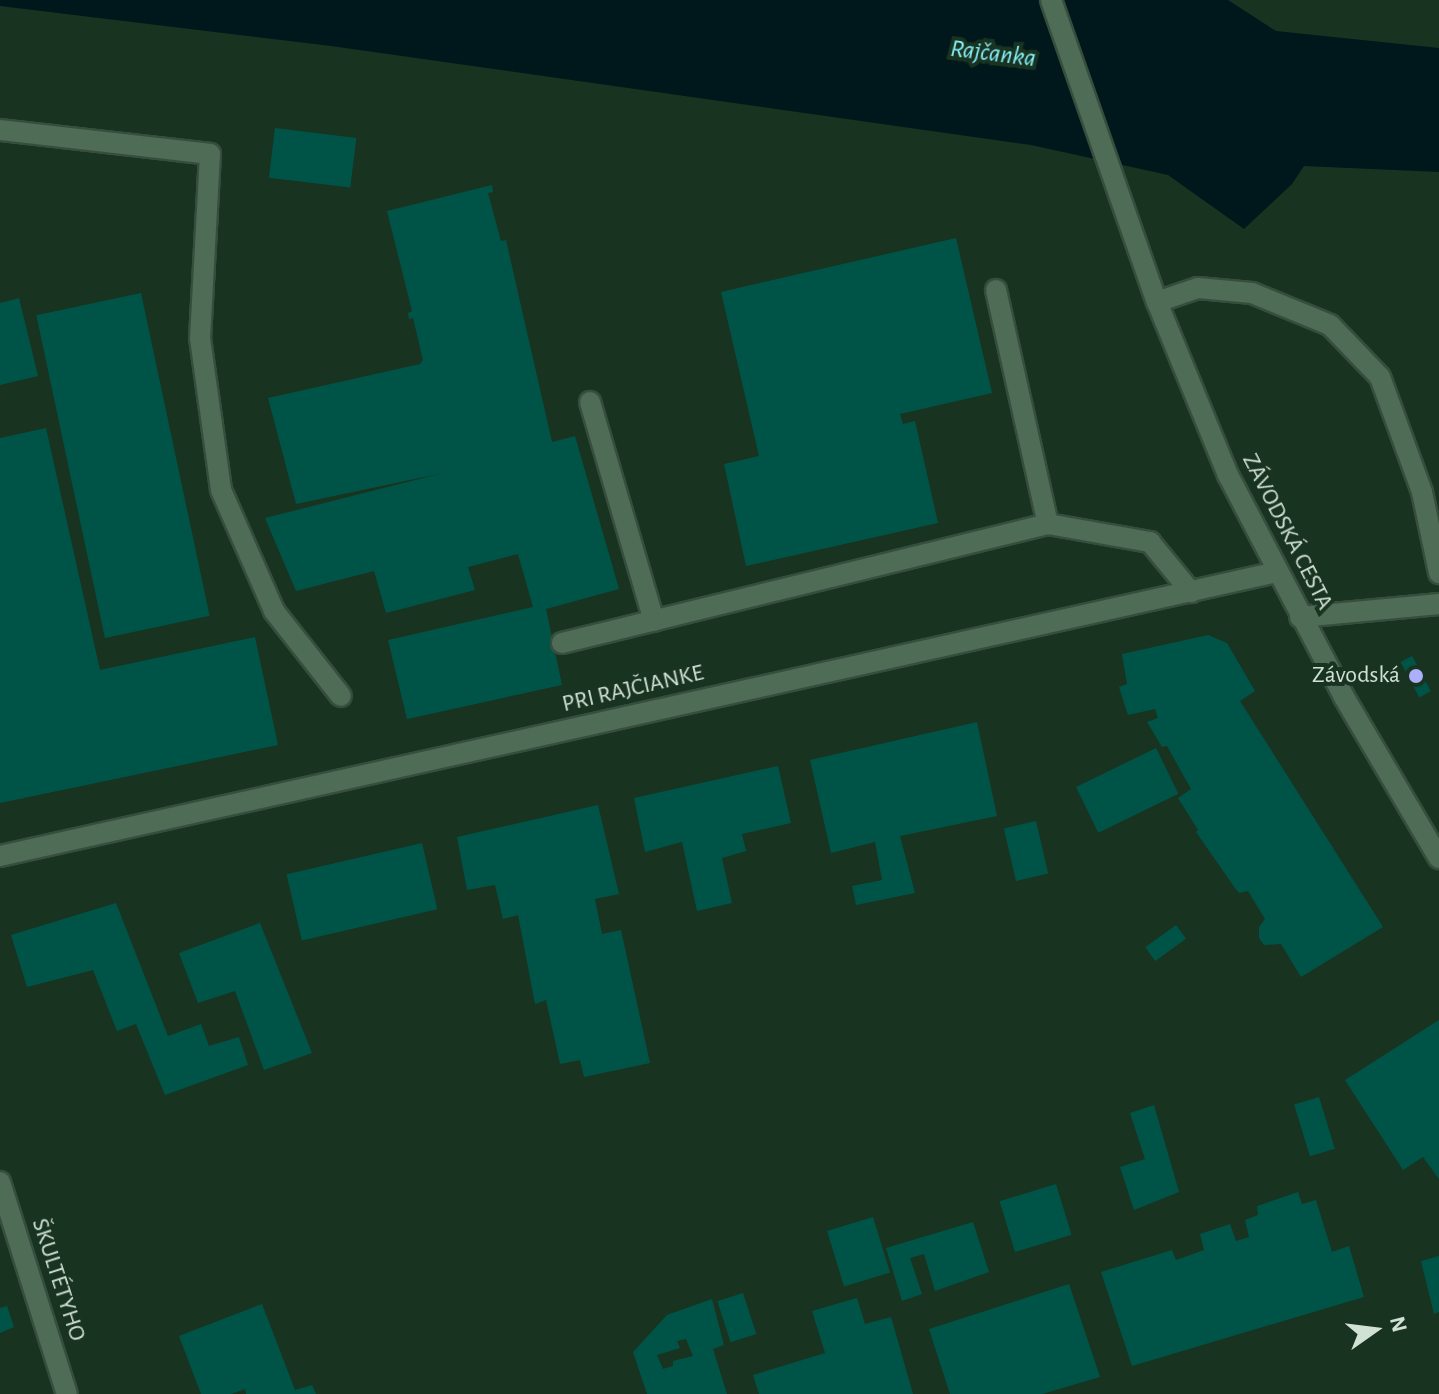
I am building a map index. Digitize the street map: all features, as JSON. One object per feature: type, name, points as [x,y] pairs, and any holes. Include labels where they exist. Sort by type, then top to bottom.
[{"type":"street","name":"ZÁVODSKÁ CESTA","points":[[1051,0],[1157,302],[1228,475],[1300,617],[1439,858]]},
{"type":"street","points":[[0,130],[210,154],[200,338],[221,490],[274,611],[341,696]]},
{"type":"street","points":[[1157,302],[1198,288],[1252,293],[1330,325],[1380,377],[1422,492],[1439,573]]},
{"type":"street","points":[[996,290],[1048,524]]},
{"type":"street","points":[[590,402],[654,621]]},
{"type":"street","points":[[562,643],[1048,524],[1150,542],[1191,592]]},
{"type":"street","name":"PRI RAJČIANKE","points":[[0,856],[1277,572]]},
{"type":"street","points":[[1300,617],[1439,604]]},
{"type":"street","name":"ŠKULTÉTYHO","points":[[0,1182],[67,1394]]},
{"type":"water","name":"Rajčanka","points":[[0,0],[1228,0],[1276,31],[1439,48],[1439,172],[1304,166],[1292,184],[1244,229],[1168,175],[1031,145],[331,46],[0,6]]},
{"type":"building","points":[[275,128],[356,138],[350,188],[269,178]]},
{"type":"building","points":[[492,185],[493,192],[488,193],[501,241],[506,240],[552,442],[575,436],[619,589],[546,609],[562,685],[407,719],[388,640],[533,607],[518,554],[468,567],[475,590],[386,613],[374,571],[296,591],[265,518],[443,473],[296,504],[268,398],[420,364],[423,360],[413,318],[409,319],[408,313],[412,311],[387,211]]},
{"type":"building","points":[[956,238],[992,393],[900,414],[903,424],[915,421],[938,523],[746,566],[724,464],[759,456],[721,292]]},
{"type":"building","points":[[141,293],[210,616],[105,638],[36,315]]},
{"type":"building","points":[[19,298],[38,376],[0,385],[0,303]]},
{"type":"building","points":[[46,428],[100,670],[255,637],[278,745],[0,803],[0,438]]},
{"type":"building","points":[[1208,635],[1227,643],[1255,691],[1240,701],[1383,927],[1301,977],[1281,944],[1264,945],[1259,938],[1259,927],[1265,919],[1248,891],[1239,893],[1235,888],[1196,832],[1198,830],[1178,798],[1191,789],[1167,746],[1162,747],[1147,722],[1158,718],[1155,709],[1128,715],[1119,687],[1127,684],[1122,654]]},
{"type":"building","points":[[1412,656],[1431,691],[1419,697],[1401,662]]},
{"type":"building","points":[[977,722],[997,816],[900,836],[915,893],[856,905],[852,886],[882,880],[875,842],[831,853],[810,760]]},
{"type":"building","points":[[1156,748],[1178,794],[1098,833],[1076,787]]},
{"type":"building","points":[[778,766],[791,823],[742,834],[746,851],[722,858],[732,903],[697,911],[682,842],[645,852],[634,798]]},
{"type":"building","points":[[598,805],[619,894],[595,899],[602,934],[621,930],[650,1063],[584,1077],[580,1060],[560,1064],[546,1000],[535,1004],[518,915],[503,919],[495,885],[467,890],[457,837]]},
{"type":"building","points":[[1036,821],[1048,874],[1016,881],[1004,828]]},
{"type":"building","points":[[422,843],[437,909],[302,941],[287,874]]},
{"type":"building","points":[[116,903],[168,1036],[201,1024],[209,1046],[239,1037],[248,1065],[165,1095],[136,1024],[117,1031],[93,970],[27,987],[11,935]]},
{"type":"building","points":[[260,923],[312,1053],[264,1070],[235,991],[198,1003],[179,953]]},
{"type":"building","points":[[1176,925],[1186,939],[1155,961],[1145,947]]},
{"type":"building","points":[[1439,1020],[1439,1179],[1423,1157],[1403,1170],[1345,1080]]},
{"type":"building","points":[[1319,1097],[1335,1149],[1310,1156],[1294,1105]]},
{"type":"building","points":[[1154,1105],[1179,1192],[1134,1210],[1120,1167],[1145,1159],[1130,1113]]},
{"type":"building","points":[[1056,1184],[1071,1235],[1015,1252],[1000,1201]]},
{"type":"building","points":[[1298,1192],[1302,1204],[1316,1200],[1332,1252],[1349,1246],[1364,1297],[1132,1366],[1101,1272],[1172,1250],[1176,1260],[1204,1250],[1200,1234],[1230,1224],[1236,1241],[1249,1237],[1245,1220],[1258,1215],[1257,1206]]},
{"type":"building","points":[[873,1217],[890,1272],[844,1286],[827,1231]]},
{"type":"building","points":[[973,1222],[989,1272],[935,1291],[924,1254],[910,1258],[922,1294],[902,1301],[886,1248]]},
{"type":"building","points":[[1439,1256],[1439,1312],[1434,1314],[1421,1261]]},
{"type":"building","points":[[1069,1284],[1100,1377],[1042,1394],[950,1394],[929,1329]]},
{"type":"building","points":[[743,1293],[756,1334],[731,1342],[717,1301]]},
{"type":"building","points":[[857,1298],[865,1324],[891,1317],[913,1394],[759,1394],[753,1375],[825,1353],[812,1311]]},
{"type":"building","points":[[712,1299],[724,1345],[713,1349],[727,1394],[647,1394],[633,1352],[667,1315]],"holes":[[[686,1339],[693,1356],[673,1361],[673,1366],[663,1369],[657,1355],[680,1348],[677,1341]]]},
{"type":"building","points":[[262,1304],[295,1390],[312,1385],[316,1394],[246,1394],[245,1389],[231,1394],[201,1394],[179,1336]]},
{"type":"building","points":[[7,1306],[14,1327],[0,1333],[0,1308]]},
{"type":"place","name":"Závodská","points":[[1416,676]]}]
